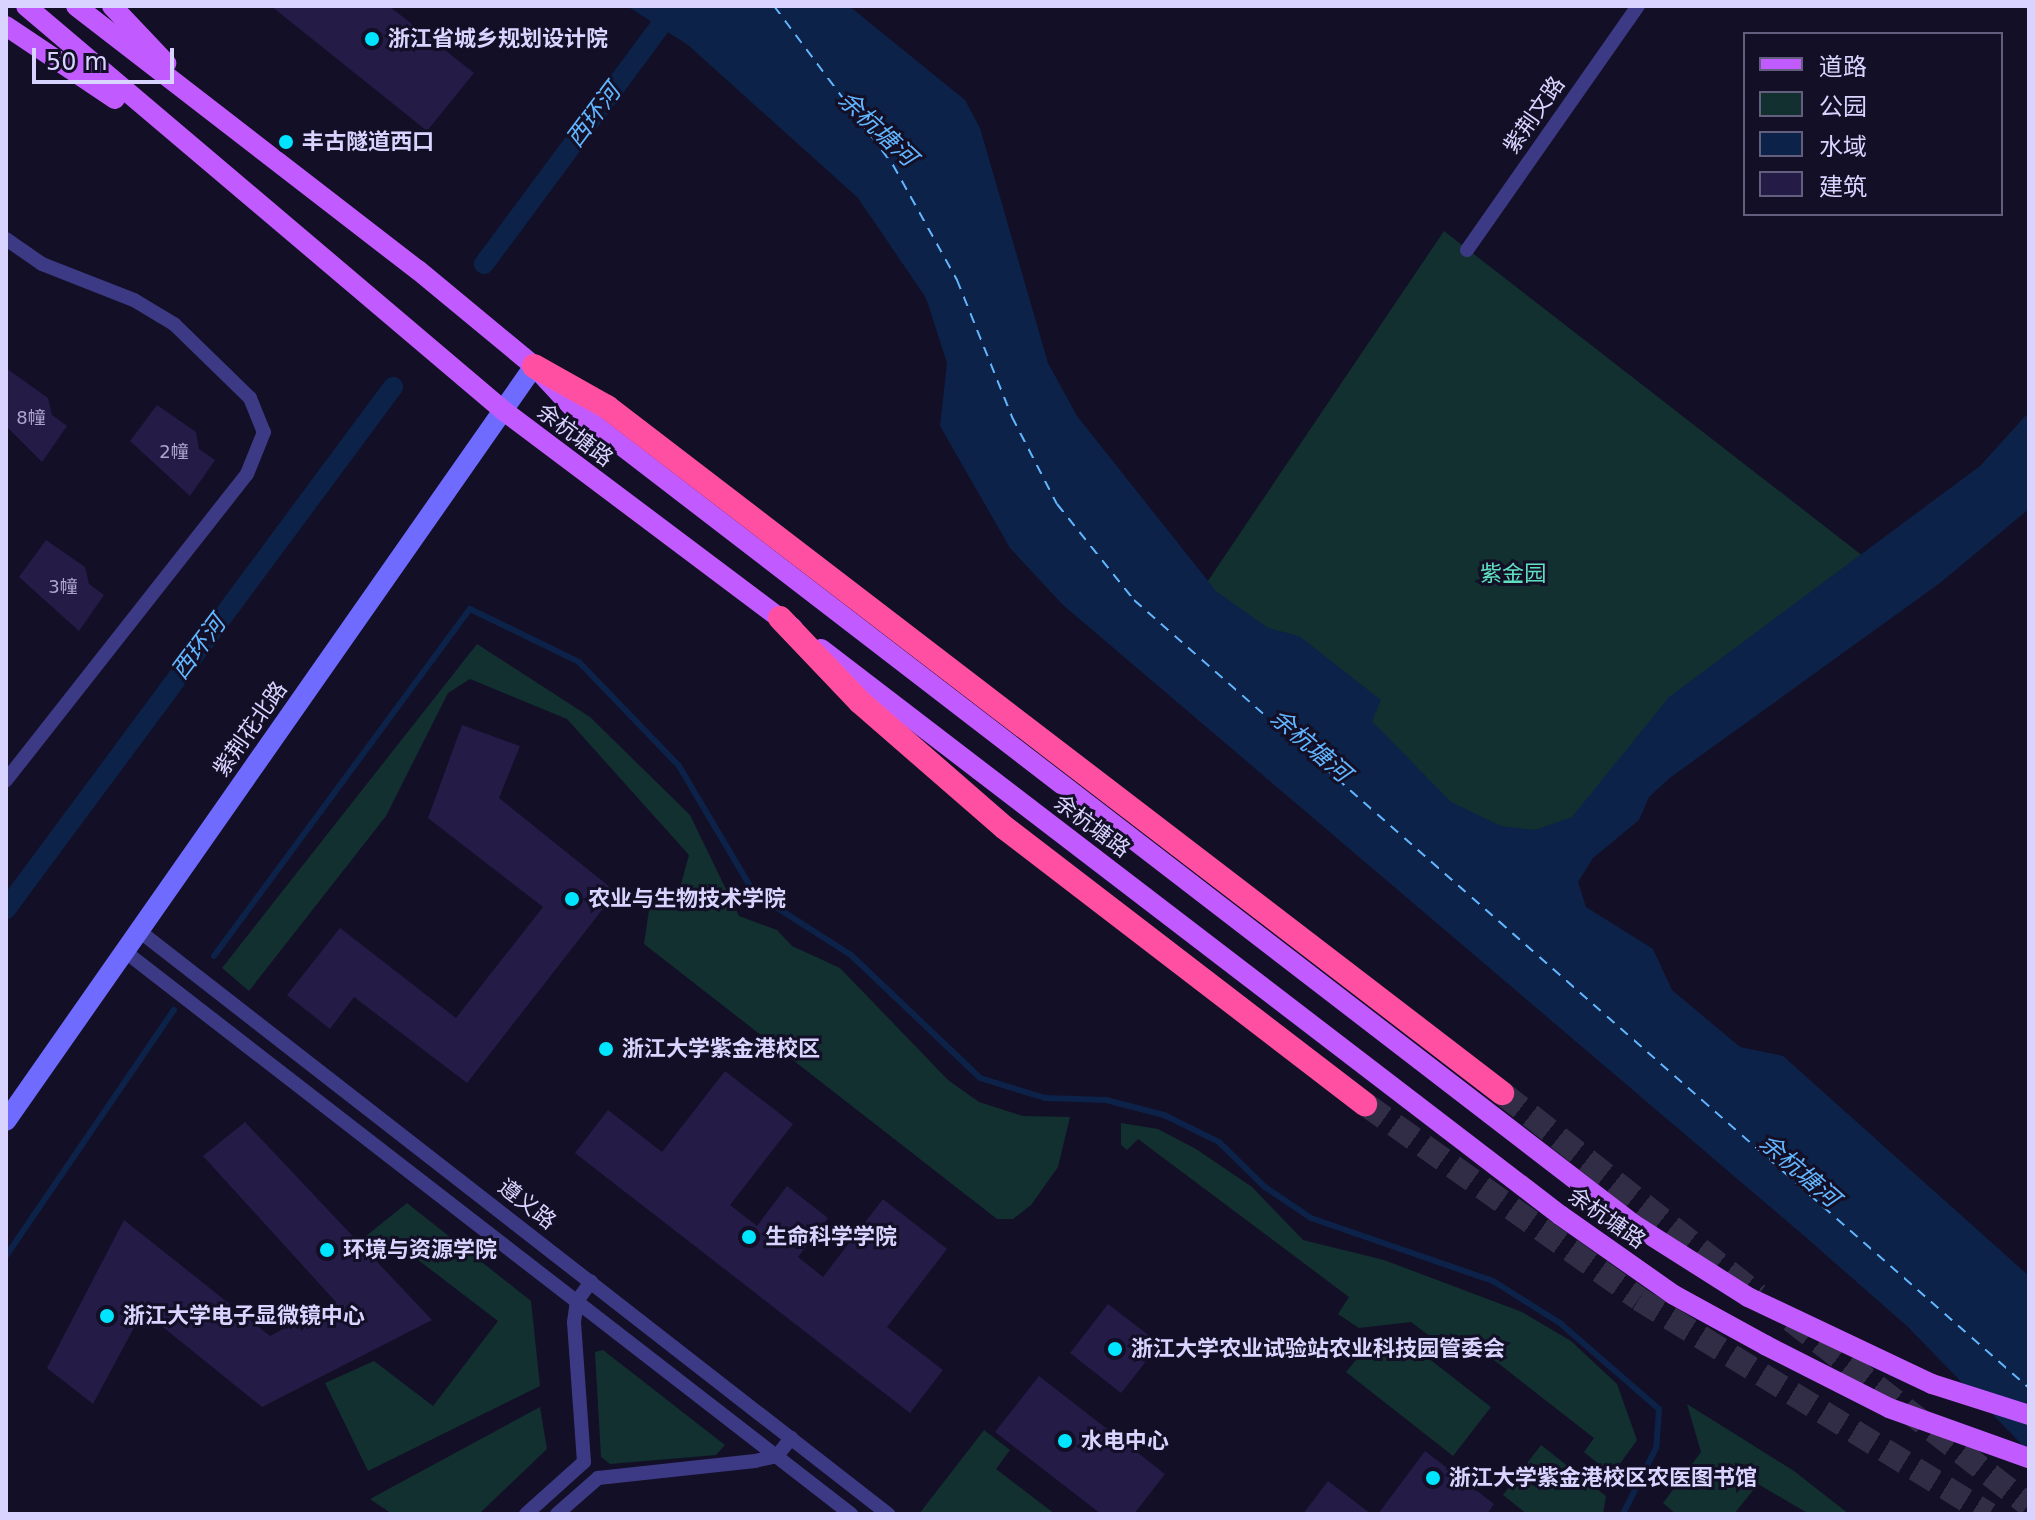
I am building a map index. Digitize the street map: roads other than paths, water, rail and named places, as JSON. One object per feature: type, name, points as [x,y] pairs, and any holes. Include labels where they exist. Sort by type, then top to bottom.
[{"type":"highway","points":[[534,366],[607,407],[1502,1093]]},
{"type":"highway","points":[[780,618],[860,702],[1005,828],[1365,1104]]},
{"type":"main road","name":"余杭塘路","points":[[26,6],[182,143],[504,411],[780,618],[1560,1215],[1674,1295],[1765,1345],[1889,1408],[2029,1458]]},
{"type":"main road","name":"余杭塘路","points":[[76,6],[534,366],[574,409],[1633,1224],[1748,1297],[1932,1384],[2029,1415]]},
{"type":"main road","name":"余杭塘路","points":[[112,6],[210,109]]},
{"type":"main road","name":"余杭塘路","points":[[6,26],[182,143]]},
{"type":"main road","name":"紫荆花北路","points":[[6,1121],[534,366]]},
{"type":"street","name":"紫荆文路","points":[[1467,250],[1638,6]]},
{"type":"street","points":[[6,239],[42,264],[134,300],[174,324],[250,398],[264,432],[247,474],[6,780]]},
{"type":"street","name":"遵义路","points":[[138,930],[888,1514]]},
{"type":"street","points":[[123,950],[851,1514]]},
{"type":"street","points":[[526,1514],[584,1462],[577,1301],[591,1282]]},
{"type":"street","points":[[557,1514],[598,1478],[777,1456],[791,1438]]},
{"type":"water","name":"余杭塘河","points":[[627,6],[849,6],[965,100],[980,128],[1048,363],[1077,416],[1216,591],[1268,628],[1299,636],[1381,700],[1372,721],[1451,802],[1501,826],[1535,830],[1572,817],[1669,697],[1980,466],[2029,412],[2029,509],[1940,583],[1671,777],[1649,797],[1639,820],[1593,858],[1578,882],[1586,907],[1653,949],[1672,990],[1740,1047],[1783,1056],[2029,1276],[2029,1452],[1908,1327],[1802,1234],[1063,605],[1010,548],[940,426],[947,363],[926,298],[858,198],[688,45]]},
{"type":"waterway","name":"西环河","points":[[484,264],[675,6]]},
{"type":"waterway","name":"西环河","points":[[6,909],[393,387]]},
{"type":"waterway","points":[[214,956],[470,609],[579,662],[679,766],[754,893],[851,955],[980,1078],[1045,1098],[1106,1100],[1164,1115],[1219,1142],[1265,1187],[1311,1218],[1493,1281],[1560,1323],[1659,1409],[1656,1448],[1623,1514]]},
{"type":"waterway","points":[[6,1256],[174,1010]]},
{"type":"tunnel","points":[[1502,1093],[1758,1295]]},
{"type":"tunnel","points":[[1365,1104],[1639,1299],[1989,1514]]},
{"type":"tunnel","points":[[1791,1320],[2029,1505]]},
{"type":"place","name":"浙江省城乡规划设计院","points":[[372,39]]},
{"type":"place","name":"丰古隧道西口","points":[[286,142]]},
{"type":"place","name":"农业与生物技术学院","points":[[572,899]]},
{"type":"place","name":"浙江大学紫金港校区","points":[[606,1049]]},
{"type":"place","name":"生命科学学院","points":[[749,1237]]},
{"type":"place","name":"环境与资源学院","points":[[327,1250]]},
{"type":"place","name":"浙江大学电子显微镜中心","points":[[107,1316]]},
{"type":"place","name":"浙江大学农业试验站农业科技园管委会","points":[[1115,1349]]},
{"type":"place","name":"水电中心","points":[[1065,1441]]},
{"type":"place","name":"浙江大学紫金港校区农医图书馆","points":[[1433,1478]]},
{"type":"park label","name":"紫金园","points":[[1513,574]]}]
